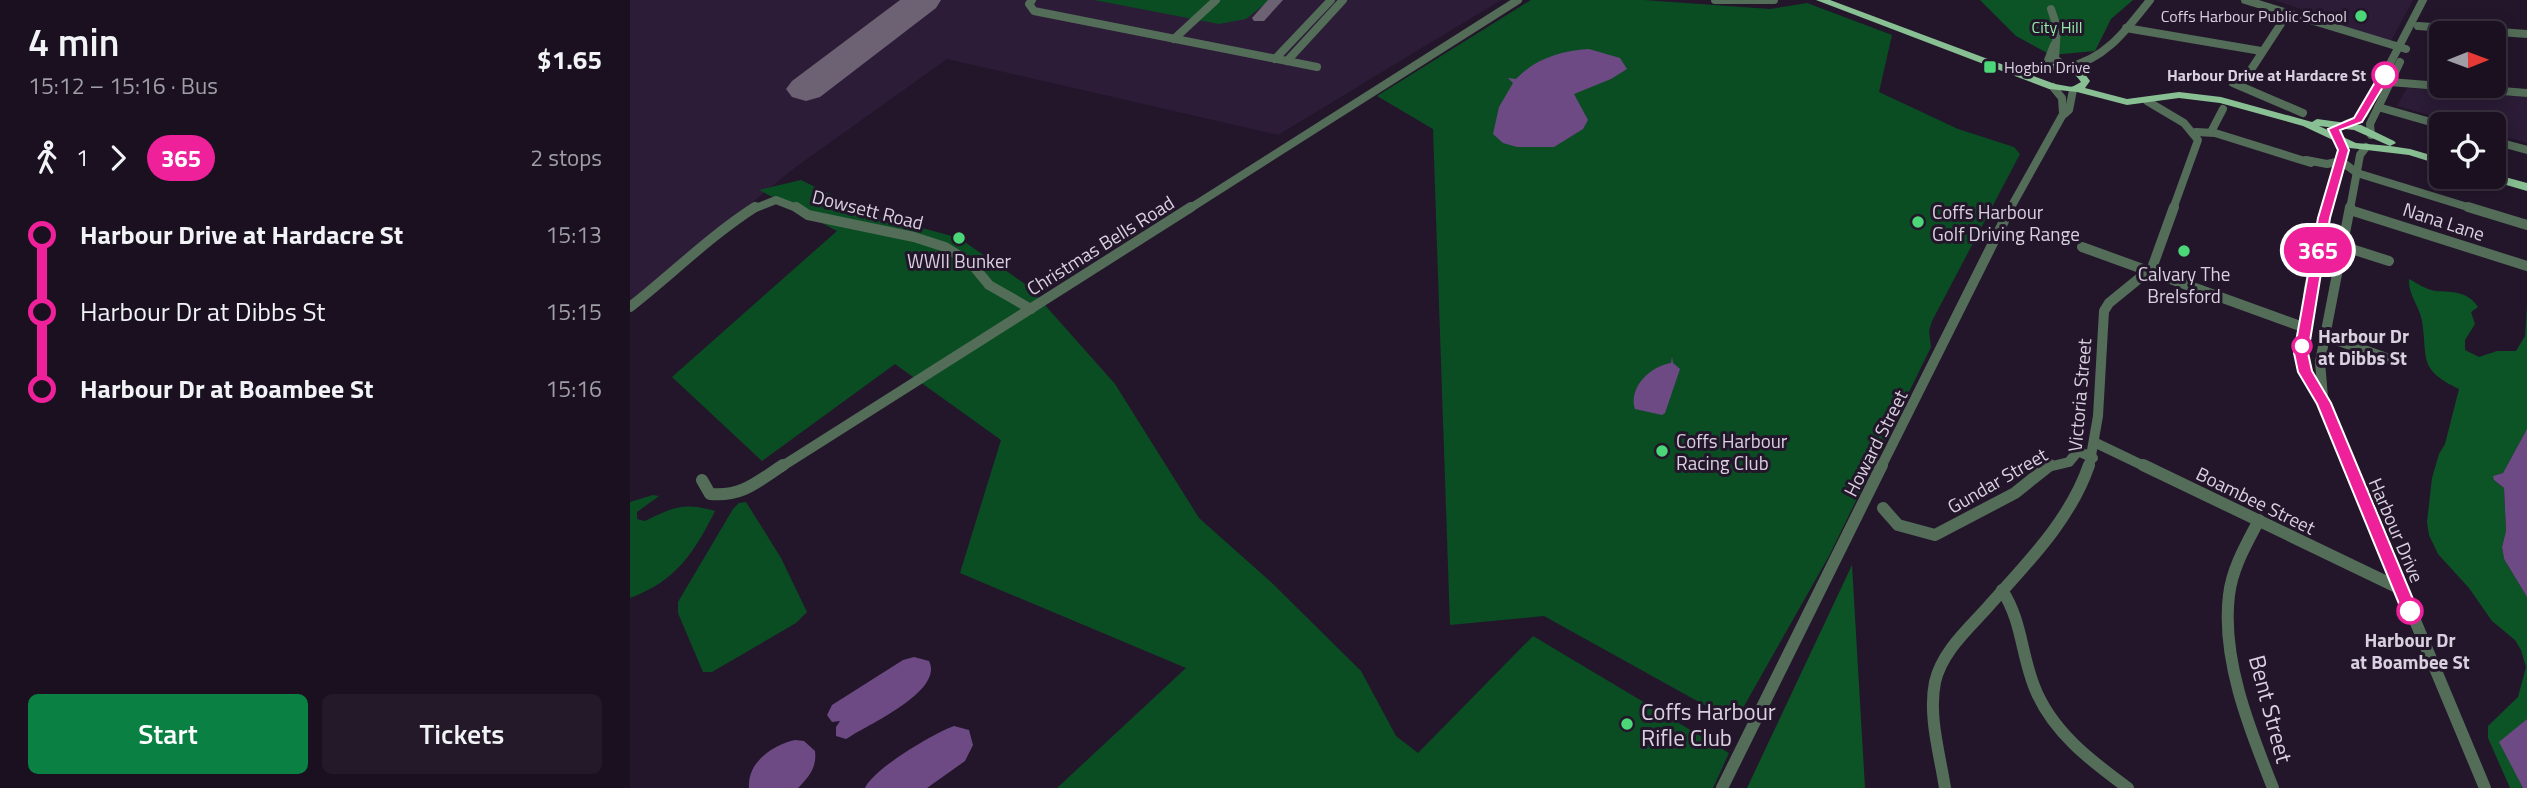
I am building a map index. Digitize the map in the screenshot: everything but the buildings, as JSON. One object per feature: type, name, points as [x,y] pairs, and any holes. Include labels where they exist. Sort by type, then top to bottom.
[{"type":"main road","points":[[1821,0],[2050,85],[2080,84],[2118,97],[2140,97],[2172,90],[2235,99],[2429,158]]},
{"type":"main road","points":[[1998,65],[2043,69],[2066,67],[2080,84],[2120,101],[2147,101],[2188,95],[2221,100],[2341,132],[2363,129],[2370,141]]},
{"type":"main road","points":[[2043,69],[2040,76],[2050,85]]},
{"type":"main road","points":[[2506,181],[2527,187]]},
{"type":"street","points":[[1032,0],[1029,4],[1034,11],[1317,67]]},
{"type":"street","points":[[1174,39],[1216,0]]},
{"type":"street","points":[[1275,59],[1331,0]]},
{"type":"street","points":[[1287,61],[1343,0]]},
{"type":"street","name":"Christmas Bells Road","points":[[702,480],[710,494],[720,497],[743,491],[1518,0]]},
{"type":"street","points":[[1715,0],[1774,0]]},
{"type":"street","points":[[2051,9],[2057,24],[2055,59],[2066,67],[2090,61],[2116,40],[2150,0]]},
{"type":"street","points":[[2245,0],[2403,48]]},
{"type":"street","name":"Harbour Drive","points":[[2324,403],[2319,374],[2360,155],[2370,141],[2370,124],[2423,0]]},
{"type":"street","name":"Harbour Drive","points":[[2431,0],[2364,114],[2341,132],[2344,150],[2324,218],[2303,327],[2301,353],[2305,372],[2324,403],[2485,788]]},
{"type":"street","points":[[2288,13],[2237,84],[2303,113]]},
{"type":"street","points":[[2418,26],[2527,34]]},
{"type":"street","points":[[2126,28],[2261,51]]},
{"type":"street","name":"Howard Street","points":[[1722,788],[2006,216],[2062,116],[2069,110],[2090,67],[2115,46],[2116,40]]},
{"type":"street","points":[[2043,69],[2050,50],[2058,41]]},
{"type":"street","points":[[2390,82],[2527,93]]},
{"type":"street","points":[[2050,85],[2062,98],[2062,116]]},
{"type":"street","points":[[2168,96],[2167,103],[2176,119]]},
{"type":"street","points":[[2147,101],[2158,104],[2196,132],[2211,132],[2306,160],[2327,163],[2341,161],[2357,173],[2527,225]]},
{"type":"street","points":[[2378,107],[2429,122]]},
{"type":"street","points":[[2211,132],[2223,108]]},
{"type":"street","points":[[2149,272],[2194,152],[2196,132]]},
{"type":"street","points":[[2506,144],[2527,150]]},
{"type":"street","points":[[2306,160],[2337,175]]},
{"type":"street","name":"Dowsett Road","points":[[630,307],[681,267],[722,229],[755,207],[776,200],[792,204],[808,215],[914,237],[945,247],[971,263],[989,285],[1031,309]]},
{"type":"street","name":"Nana Lane","points":[[2350,210],[2527,266]]},
{"type":"street","points":[[2342,246],[2389,261]]},
{"type":"street","points":[[2082,247],[2303,327]]},
{"type":"street","name":"Victoria Street","points":[[1945,788],[1935,719],[1934,684],[1945,658],[2064,513],[2078,492],[2093,458],[2096,443],[2104,311],[2109,303],[2149,272]]},
{"type":"street","points":[[2325,336],[2392,360]]},
{"type":"street","name":"Boambee Street","points":[[2096,443],[2401,589]]},
{"type":"street","name":"Gundar Street","points":[[1884,508],[1889,520],[1899,528],[1912,528],[1934,535],[2015,493],[2051,465],[2069,462],[2078,452],[2093,458]]},
{"type":"street","name":"Bent Street","points":[[2259,520],[2233,580],[2229,613],[2243,704],[2273,788]]},
{"type":"street","points":[[2002,590],[2015,609],[2034,687],[2046,710],[2083,751],[2128,788]]},
{"type":"shaded area","points":[[630,0],[1501,0],[1278,135],[947,59],[793,169],[630,303]]},
{"type":"shaded area","name":"Coffs Harbour Public School","points":[[2274,0],[2413,0],[2391,41],[2339,26]]},
{"type":"shaded area","points":[[1589,49],[1620,58],[1627,69],[1611,79],[1574,94],[1588,120],[1583,129],[1554,147],[1517,147],[1503,143],[1493,134],[1499,107],[1513,83],[1508,78],[1516,79],[1549,57]]},
{"type":"shaded area","points":[[2407,88],[2429,90],[2429,98],[2527,97],[2527,143],[2506,137],[2506,112],[2429,112],[2429,115],[2397,106]]},
{"type":"shaded area","points":[[1672,357],[1673,363],[1680,369],[1665,413],[1662,415],[1635,409],[1638,386],[1656,368],[1671,363]]},
{"type":"shaded area","points":[[2527,429],[2527,597],[2504,559],[2504,488],[2493,476],[2503,473]]},
{"type":"shaded area","points":[[914,657],[929,661],[931,672],[916,694],[889,714],[846,739],[836,736],[836,727],[840,721],[832,722],[827,715],[832,705],[903,660]]},
{"type":"shaded area","points":[[2527,719],[2527,788],[2523,788],[2499,742]]},
{"type":"shaded area","points":[[954,726],[969,730],[973,745],[965,761],[927,788],[865,788],[879,771],[891,762]]},
{"type":"shaded area","points":[[795,740],[804,741],[815,751],[813,767],[802,784],[798,788],[749,788],[752,770],[763,756],[778,746]]},
{"type":"green space","points":[[1094,0],[1270,0],[1246,19],[1219,24]]},
{"type":"green space","name":"Coffs Harbour Racing Club","points":[[1531,0],[1644,0],[1770,9],[1807,3],[1892,35],[1879,92],[1958,129],[2014,147],[2020,154],[1932,321],[1929,331],[1931,347],[1829,556],[1735,722],[1544,616],[1450,625],[1433,129],[1377,96]]},
{"type":"green space","name":"City Hill","points":[[1980,0],[2133,0],[2111,19],[2095,51],[2051,55],[2016,36]]},
{"type":"green space","points":[[801,180],[870,214],[959,238],[1028,286],[1115,384],[1199,518],[1273,584],[1361,671],[1396,736],[1418,753],[1533,636],[1729,753],[1713,788],[1057,788],[1186,668],[960,573],[1001,440],[895,364],[762,461],[672,377],[837,231],[759,190]]},
{"type":"green space","points":[[2409,279],[2436,291],[2459,293],[2474,302],[2478,307],[2471,312],[2475,324],[2465,340],[2465,350],[2479,357],[2497,351],[2516,351],[2525,336],[2527,306],[2527,429],[2503,473],[2494,476],[2494,480],[2504,488],[2504,559],[2527,597],[2527,719],[2500,742],[2523,788],[2510,788],[2488,738],[2488,726],[2518,697],[2526,667],[2521,650],[2515,640],[2492,621],[2469,588],[2438,554],[2429,535],[2427,522],[2432,478],[2445,444],[2459,389],[2437,375],[2427,362],[2422,321],[2410,290]]},
{"type":"green space","points":[[653,495],[659,496],[637,512],[637,519],[645,521],[679,507],[715,511],[682,564],[660,583],[630,598],[630,502]]},
{"type":"green space","points":[[746,502],[781,558],[807,612],[796,623],[712,672],[703,672],[678,613],[678,602],[733,509],[739,503]]},
{"type":"green space","points":[[1852,565],[1865,788],[1747,788]]},
{"type":"taxiway","points":[[1259,18],[1276,0]]},
{"type":"runway","points":[[806,89],[923,0]]},
{"type":"bus line","name":"365","points":[[2385,75],[2364,114],[2358,120],[2336,127],[2333,132],[2342,141],[2344,150],[2324,218],[2303,327],[2301,353],[2305,372],[2324,403],[2410,611]]},
{"type":"place","name":"Coffs Harbour Public School","points":[[2361,16]]},
{"type":"place","name":"Hogbin Drive","points":[[1990,67]]},
{"type":"place","name":"Harbour Drive at Hardacre St","points":[[2385,75]]},
{"type":"place","name":"Coffs Harbour Golf Driving Range","points":[[1918,222]]},
{"type":"place","name":"WWII Bunker","points":[[959,238]]},
{"type":"place","name":"Calvary The Brelsford","points":[[2184,251]]},
{"type":"place","name":"Harbour Dr at Dibbs St","points":[[2302,346]]},
{"type":"place","name":"Coffs Harbour Racing Club","points":[[1662,451]]},
{"type":"place","name":"Harbour Dr at Boambee St","points":[[2410,611]]},
{"type":"place","name":"Coffs Harbour Rifle Club","points":[[1627,724]]}]
